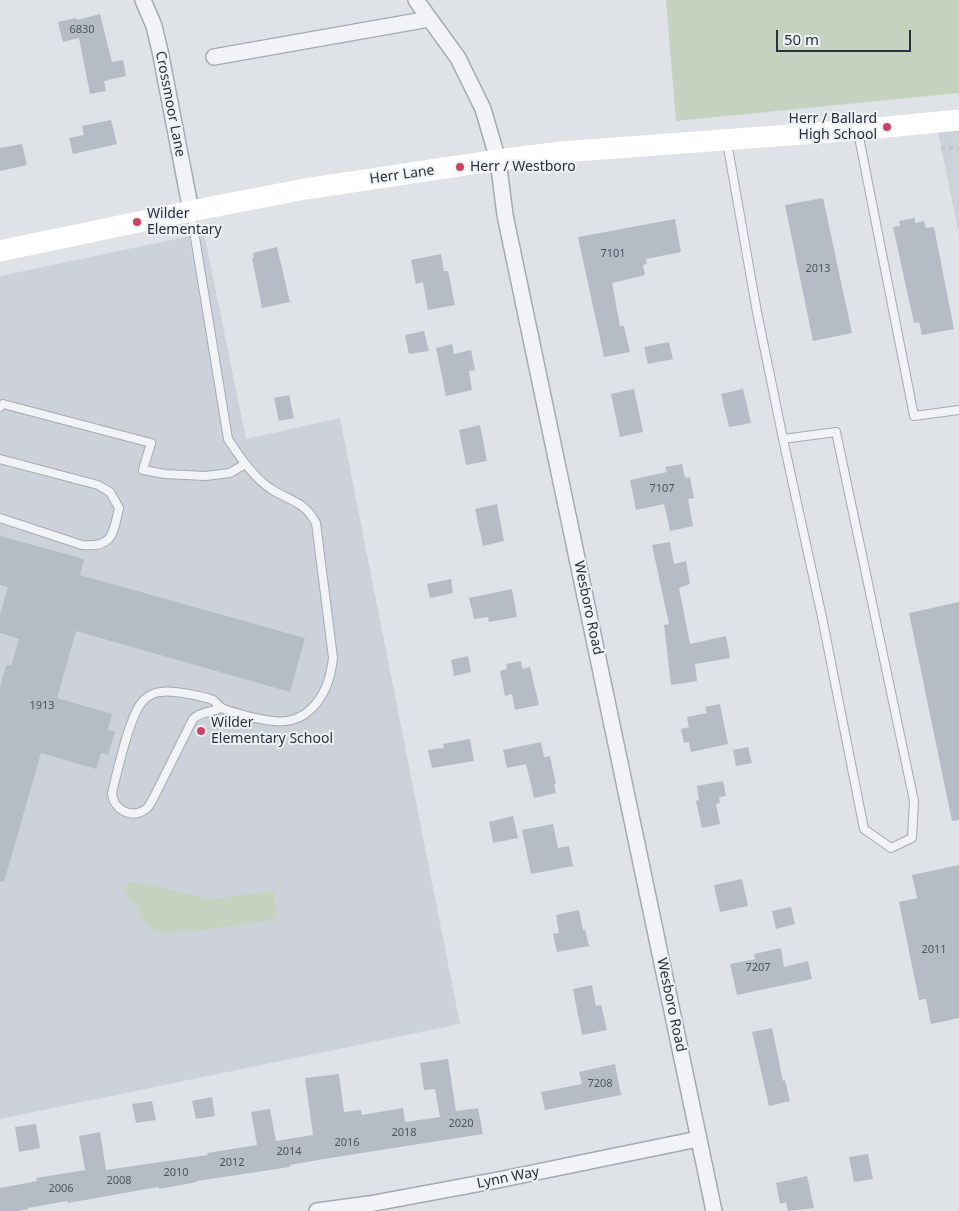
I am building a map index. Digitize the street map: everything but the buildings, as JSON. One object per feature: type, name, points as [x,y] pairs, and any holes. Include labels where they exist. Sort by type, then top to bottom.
[{"type":"main road","name":"Herr Lane","points":[[0,251],[305,189],[498,160],[562,152],[857,130],[959,120]]},
{"type":"street","name":"Crossmoor Lane","points":[[143,0],[154,26],[160,51],[190,211]]},
{"type":"street","name":"Wesboro Road","points":[[416,0],[458,58],[483,109],[498,160],[505,215],[714,1211]]},
{"type":"street","points":[[214,57],[429,19]]},
{"type":"street","name":"Lynn Way","points":[[317,1211],[369,1207],[698,1139]]},
{"type":"lane","points":[[857,130],[914,416],[959,410]]},
{"type":"lane","points":[[727,140],[757,312],[783,440],[822,617],[864,829],[891,848],[912,838],[914,801],[836,432],[783,440]]},
{"type":"lane","points":[[190,211],[228,439],[252,472],[271,489],[301,504],[307,509],[316,523],[333,658],[331,674],[324,692],[315,706],[302,717],[286,722],[253,717],[221,708],[214,701],[168,691],[159,692],[143,700],[134,716],[112,793],[113,801],[118,808],[127,813],[137,813],[146,809],[154,799],[193,719],[200,713],[211,713],[221,708]]},
{"type":"lane","points":[[0,406],[3,404],[151,443],[144,470],[164,474],[206,476],[230,473],[245,464]]},
{"type":"lane","points":[[0,459],[98,485],[110,492],[119,508],[114,532],[110,539],[104,544],[93,546],[82,545],[0,518]]},
{"type":"path","points":[[941,148],[959,150]]},
{"type":"shaded area","points":[[959,120],[959,235],[936,122]]},
{"type":"shaded area","name":"Wilder Elementary School","points":[[204,233],[246,439],[340,418],[460,1024],[0,1119],[0,276]]},
{"type":"green space","points":[[666,0],[959,0],[959,93],[676,121]]},
{"type":"green space","points":[[130,881],[212,899],[274,891],[277,917],[275,919],[232,926],[163,933],[155,931],[142,920],[137,907],[126,895],[124,889]]},
{"type":"place","name":"Herr / Ballard High School","points":[[887,127]]},
{"type":"place","name":"Herr / Westboro","points":[[460,167]]},
{"type":"place","name":"Wilder Elementary","points":[[137,222]]},
{"type":"place","name":"Wilder Elementary School","points":[[201,731]]}]
